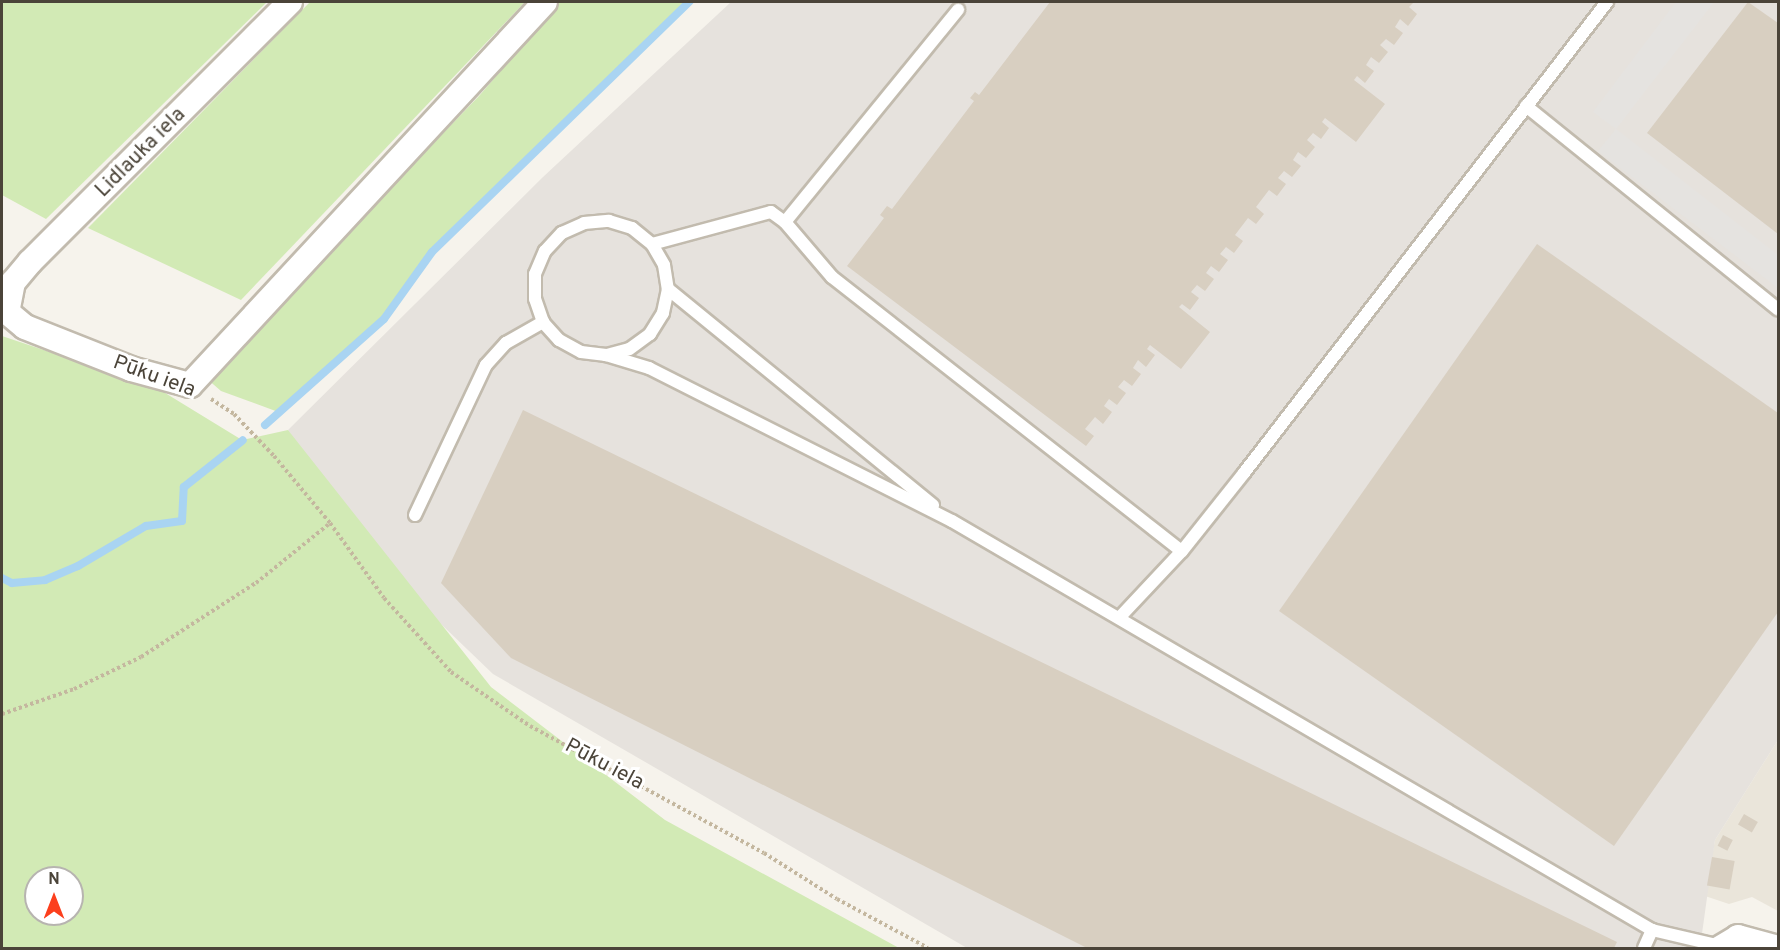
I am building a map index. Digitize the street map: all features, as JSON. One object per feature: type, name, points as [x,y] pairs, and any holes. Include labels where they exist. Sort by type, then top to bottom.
[{"type":"street","name":"Lidlauka iela","points":[[7,312],[13,282],[30,262],[290,2]]},
{"type":"street","points":[[190,385],[545,2]]},
{"type":"street","name":"Pūku iela","points":[[7,312],[25,327],[131,369],[190,385]]},
{"type":"street","points":[[1721,947],[1738,937],[1779,948]]},
{"type":"lane","points":[[1119,618],[1182,551],[1607,2]]},
{"type":"lane","points":[[785,222],[958,10]]},
{"type":"lane","points":[[1526,106],[1779,309]]},
{"type":"lane","points":[[652,244],[771,212],[785,222],[832,277],[1182,551]]},
{"type":"lane","points":[[606,355],[629,349],[650,334],[663,313],[668,289],[664,265],[652,244],[632,228],[609,221],[584,223],[562,233],[545,251],[535,274],[535,299],[543,321],[559,340],[581,352],[606,355],[649,368],[952,520],[1652,930],[1721,947]]},
{"type":"lane","points":[[668,289],[952,520]]},
{"type":"lane","points":[[415,515],[486,365],[506,343],[543,321]]},
{"type":"lane","points":[[1644,948],[1652,930]]},
{"type":"path","name":"Pūku iela","points":[[190,385],[234,414],[330,523],[415,635],[451,672],[478,693],[928,948]]},
{"type":"path","points":[[2,714],[74,689],[141,657],[256,583],[330,523]]},
{"type":"shaded area","points":[[731,2],[1778,2],[1778,740],[1715,840],[1700,948],[967,948],[493,674],[367,553],[288,430],[543,177]]},
{"type":"shaded area","points":[[1676,2],[1714,2],[1616,129],[1593,112]]},
{"type":"shaded area","points":[[1616,129],[1778,255],[1778,288],[1598,151]]},
{"type":"shaded area","points":[[1778,740],[1778,911],[1752,897],[1729,904],[1705,896],[1715,840]]},
{"type":"green space","points":[[2,2],[267,2],[46,219],[2,195]]},
{"type":"green space","points":[[310,2],[525,2],[241,300],[88,228]]},
{"type":"green space","points":[[560,2],[689,2],[432,252],[384,319],[281,413],[221,391],[206,378],[479,96]]},
{"type":"green space","points":[[2,336],[157,388],[242,440],[288,430],[491,687],[665,820],[899,948],[2,948]]},
{"type":"building","points":[[1050,2],[1414,2],[1409,7],[1417,14],[1408,26],[1400,19],[1395,27],[1403,33],[1394,45],[1386,39],[1380,45],[1388,52],[1379,63],[1371,57],[1366,65],[1374,71],[1365,83],[1357,76],[1354,80],[1385,104],[1356,142],[1325,118],[1322,122],[1329,128],[1321,139],[1313,133],[1307,140],[1315,147],[1306,158],[1298,152],[1293,160],[1301,166],[1292,177],[1284,171],[1278,178],[1286,184],[1277,196],[1269,190],[1256,207],[1264,214],[1256,224],[1248,218],[1235,235],[1243,241],[1234,253],[1226,247],[1220,254],[1228,260],[1219,272],[1211,266],[1206,273],[1214,279],[1205,291],[1197,285],[1191,292],[1199,298],[1190,310],[1182,304],[1179,307],[1210,332],[1181,369],[1150,345],[1147,349],[1155,355],[1146,367],[1138,360],[1133,368],[1141,374],[1132,386],[1124,380],[1118,387],[1126,393],[1117,405],[1109,399],[1104,406],[1112,412],[1103,424],[1095,417],[1085,429],[1094,436],[1086,446],[847,266],[884,218],[880,215],[887,206],[892,209],[974,101],[970,98],[975,92],[979,95]]},
{"type":"building","points":[[1748,2],[1778,23],[1778,234],[1647,133]]},
{"type":"building","points":[[1537,244],[1778,413],[1778,612],[1614,846],[1279,611]]},
{"type":"building","points":[[523,410],[1617,942],[1614,948],[1087,948],[511,658],[441,583]]},
{"type":"building","points":[[1744,814],[1758,822],[1752,832],[1738,824]]},
{"type":"building","points":[[1723,835],[1733,840],[1727,851],[1718,846]]},
{"type":"building","points":[[1712,857],[1735,861],[1730,890],[1707,886]]},
{"type":"waterway","points":[[265,425],[384,319],[432,252],[689,2]]},
{"type":"waterway","points":[[2,578],[12,583],[45,580],[78,566],[146,526],[182,521],[184,487],[243,440]]}]
